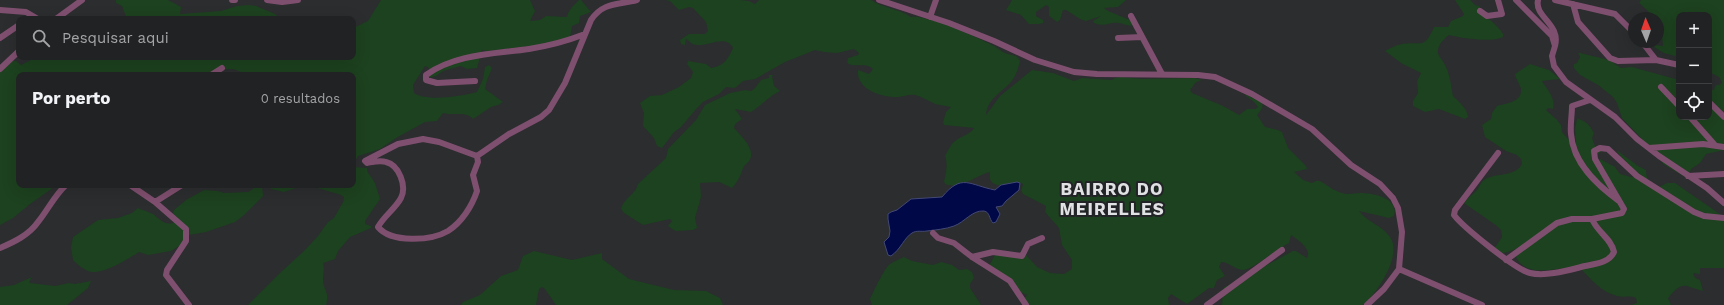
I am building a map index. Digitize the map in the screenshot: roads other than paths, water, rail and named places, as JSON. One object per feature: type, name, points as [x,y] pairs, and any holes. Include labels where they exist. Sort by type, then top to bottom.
[{"type":"street","points":[[60,16],[82,0]]},
{"type":"street","points":[[267,0],[282,2],[298,0]]},
{"type":"street","points":[[477,156],[509,134],[541,117],[549,110],[565,83],[594,15],[600,8],[637,0]]},
{"type":"street","points":[[879,0],[974,32],[1035,60],[1074,72],[1097,74],[1207,75],[1233,85],[1312,129],[1351,165],[1380,184],[1393,198],[1401,219],[1399,269],[1384,289],[1367,305]]},
{"type":"street","points":[[930,17],[936,0]]},
{"type":"street","points":[[1480,11],[1490,16],[1502,14],[1498,0]]},
{"type":"street","points":[[1516,0],[1550,32],[1555,46]]},
{"type":"street","points":[[1538,0],[1537,4],[1540,12],[1557,34],[1558,40],[1552,56],[1554,66],[1566,82],[1615,117],[1636,139],[1707,188],[1724,203]]},
{"type":"street","points":[[1555,0],[1615,14],[1628,27]]},
{"type":"street","points":[[1573,4],[1578,22],[1610,58],[1618,61],[1656,60],[1676,64]]},
{"type":"street","points":[[0,10],[34,15]]},
{"type":"street","points":[[1131,16],[1162,74]]},
{"type":"street","points":[[0,38],[16,27]]},
{"type":"street","points":[[475,81],[437,83],[426,80],[426,76],[440,67],[470,57],[537,47],[574,39],[585,34]]},
{"type":"street","points":[[1118,38],[1142,37]]},
{"type":"street","points":[[1647,48],[1656,60]]},
{"type":"street","points":[[0,69],[16,54]]},
{"type":"street","points":[[216,72],[222,68]]},
{"type":"street","points":[[1661,87],[1676,103]]},
{"type":"street","points":[[1590,100],[1572,106],[1572,141],[1576,153],[1592,177],[1606,192],[1621,202]]},
{"type":"street","points":[[1712,105],[1724,117]]},
{"type":"street","points":[[1693,120],[1714,144]]},
{"type":"street","points":[[423,139],[439,142],[477,156],[478,162],[473,175],[477,187],[476,196],[450,231],[433,237],[406,239],[388,234],[378,229],[380,222],[394,208],[402,197],[402,182],[398,173],[390,163],[384,161],[367,163],[365,162],[366,160],[398,144],[423,139]]},
{"type":"street","points":[[1649,148],[1714,144],[1724,147]]},
{"type":"street","points":[[1506,260],[1557,222],[1578,218],[1592,219],[1622,213],[1624,209],[1621,202],[1595,160],[1594,151],[1597,148],[1608,150],[1631,171],[1694,212],[1704,216],[1724,218]]},
{"type":"street","points":[[1498,153],[1455,210],[1454,215],[1460,224],[1506,260],[1528,273],[1538,274],[1608,259],[1612,256],[1614,248],[1608,237],[1597,227],[1592,219]]},
{"type":"street","points":[[1688,176],[1724,174]]},
{"type":"street","points":[[0,248],[22,236],[37,223],[53,197],[63,188]]},
{"type":"street","points":[[135,188],[184,226],[187,232],[186,241],[166,273],[167,278],[189,305]]},
{"type":"street","points":[[155,202],[177,188]]},
{"type":"street","points":[[1578,218],[1597,227]]},
{"type":"street","points":[[932,233],[938,238],[954,243],[972,258],[1010,281],[1026,305]]},
{"type":"street","points":[[972,258],[994,252],[1022,256],[1028,244],[1042,238]]},
{"type":"street","points":[[1206,305],[1282,250]]},
{"type":"street","points":[[1399,269],[1482,305]]},
{"type":"district","name":"BAIRRO DO MEIRELLES","points":[[1112,199]]}]
